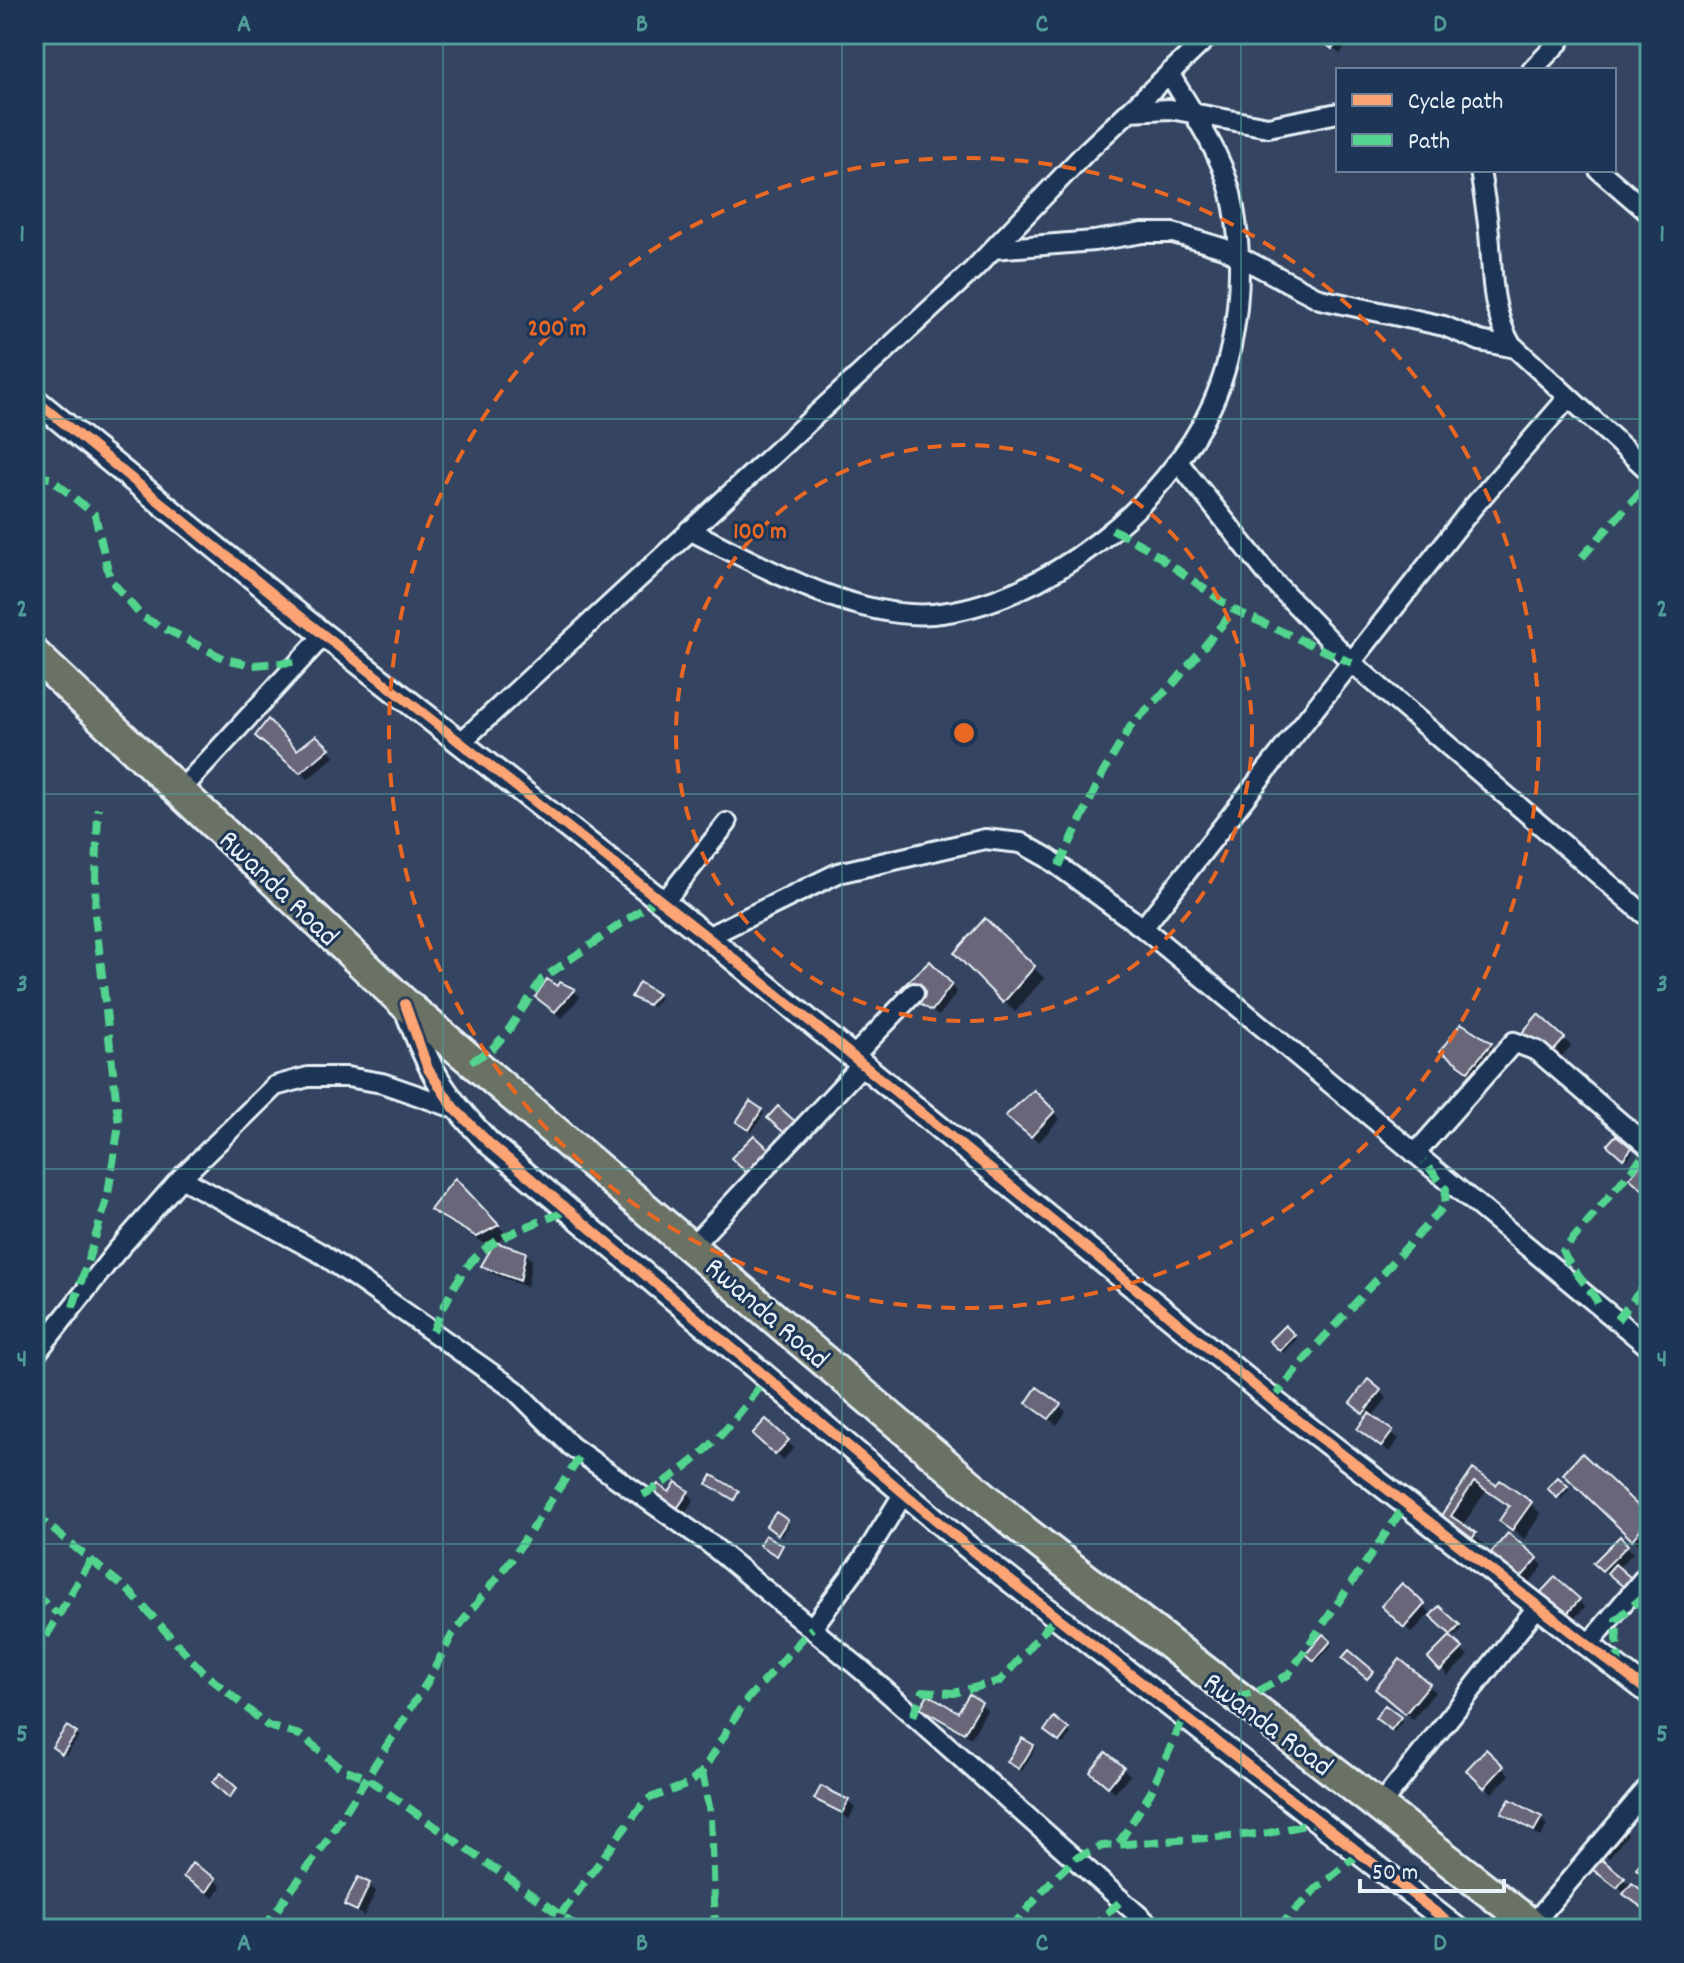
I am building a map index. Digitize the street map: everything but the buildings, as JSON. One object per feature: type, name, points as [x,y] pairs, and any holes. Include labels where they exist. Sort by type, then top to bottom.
[{"type":"highway","name":"Rwanda Road","points":[[34,654],[405,1004],[1024,1531],[1534,1927]]},
{"type":"street","points":[[461,742],[993,249],[1129,111],[1211,34]]},
{"type":"street","points":[[1534,68],[1560,41]]},
{"type":"street","points":[[689,530],[816,591],[869,607],[931,614],[989,602],[1039,581],[1088,549],[1140,506],[1179,463],[1212,405],[1226,367],[1235,320],[1237,256],[1234,208],[1218,156],[1169,73]]},
{"type":"street","points":[[1129,111],[1192,112],[1231,123],[1268,127],[1336,113]]},
{"type":"street","points":[[1480,172],[1489,234],[1491,294],[1499,322],[1515,348],[1650,472]]},
{"type":"street","points":[[1601,172],[1650,214]]},
{"type":"street","points":[[993,249],[1094,241],[1143,233],[1173,233],[1237,256],[1320,299],[1444,326],[1480,341],[1515,348]]},
{"type":"street","points":[[34,399],[324,635],[664,902],[1272,1400],[1650,1693]]},
{"type":"street","points":[[1143,928],[1473,507],[1567,399]]},
{"type":"street","points":[[1179,463],[1272,580],[1352,663],[1650,919]]},
{"type":"street","points":[[180,791],[324,635]]},
{"type":"street","points":[[664,902],[727,823]]},
{"type":"street","points":[[707,937],[838,873],[985,839],[1021,843],[1143,928],[1650,1348]]},
{"type":"street","points":[[692,1246],[914,993]]},
{"type":"street","points":[[405,1004],[428,1069],[454,1108],[489,1143],[904,1493],[1183,1719],[1322,1821],[1391,1880],[1457,1929]]},
{"type":"street","points":[[1415,1154],[1514,1042],[1537,1051],[1650,1148]]},
{"type":"street","points":[[34,1356],[116,1252],[181,1178],[275,1086],[308,1077],[347,1077],[382,1083],[454,1108]]},
{"type":"street","points":[[181,1178],[322,1254],[515,1390],[571,1446],[681,1522],[812,1628],[1154,1929]]},
{"type":"street","points":[[812,1628],[863,1559],[904,1493]]},
{"type":"street","points":[[1587,1646],[1650,1571]]},
{"type":"street","points":[[1379,1807],[1538,1606]]},
{"type":"street","points":[[1534,1927],[1650,1785]]},
{"type":"marked path","points":[[34,476],[50,478],[95,515],[110,579],[142,617],[225,659],[252,665],[295,662]]},
{"type":"marked path","points":[[1582,557],[1650,481]]},
{"type":"marked path","points":[[1112,529],[1147,548],[1234,610],[1352,663]]},
{"type":"marked path","points":[[1059,866],[1103,773],[1132,724],[1175,682],[1234,610]]},
{"type":"marked path","points":[[73,1307],[107,1200],[119,1125],[95,914],[98,808]]},
{"type":"marked path","points":[[471,1062],[493,1048],[508,1031],[542,979],[658,898]]},
{"type":"marked path","points":[[1598,1303],[1563,1251],[1650,1148]]},
{"type":"marked path","points":[[1272,1400],[1317,1345],[1445,1205],[1446,1189],[1424,1161]]},
{"type":"marked path","points":[[433,1331],[457,1281],[482,1252],[516,1231],[567,1211]]},
{"type":"marked path","points":[[1617,1320],[1650,1279]]},
{"type":"marked path","points":[[643,1495],[681,1471],[712,1444],[767,1377]]},
{"type":"marked path","points":[[263,1929],[324,1845],[428,1681],[452,1635],[511,1560],[582,1454]]},
{"type":"marked path","points":[[1235,1697],[1257,1692],[1288,1675],[1406,1504]]},
{"type":"marked path","points":[[34,1514],[130,1592],[202,1671],[268,1726],[300,1735],[341,1768],[365,1777],[580,1929]]},
{"type":"marked path","points":[[34,1657],[91,1560]]},
{"type":"marked path","points":[[1619,1669],[1616,1620],[1650,1591]]},
{"type":"marked path","points":[[34,1594],[57,1613]]},
{"type":"marked path","points":[[913,1716],[923,1691],[953,1693],[1000,1681],[1056,1617]]},
{"type":"marked path","points":[[561,1914],[642,1805],[650,1798],[689,1784],[702,1772],[744,1703],[812,1628]]},
{"type":"marked path","points":[[1119,1843],[1151,1792],[1183,1719]]},
{"type":"marked path","points":[[702,1772],[711,1817],[715,1929]]},
{"type":"marked path","points":[[1010,1929],[1054,1878],[1076,1858],[1102,1846],[1269,1833],[1322,1821]]},
{"type":"marked path","points":[[1277,1929],[1317,1888],[1359,1854]]},
{"type":"marked path","points":[[1089,1929],[1120,1902]]},
{"type":"cycle path","points":[[34,399],[306,621],[707,937],[1272,1400],[1650,1693]]},
{"type":"cycle path","points":[[405,1004],[428,1069],[454,1108],[489,1143],[975,1553],[1457,1929]]}]
